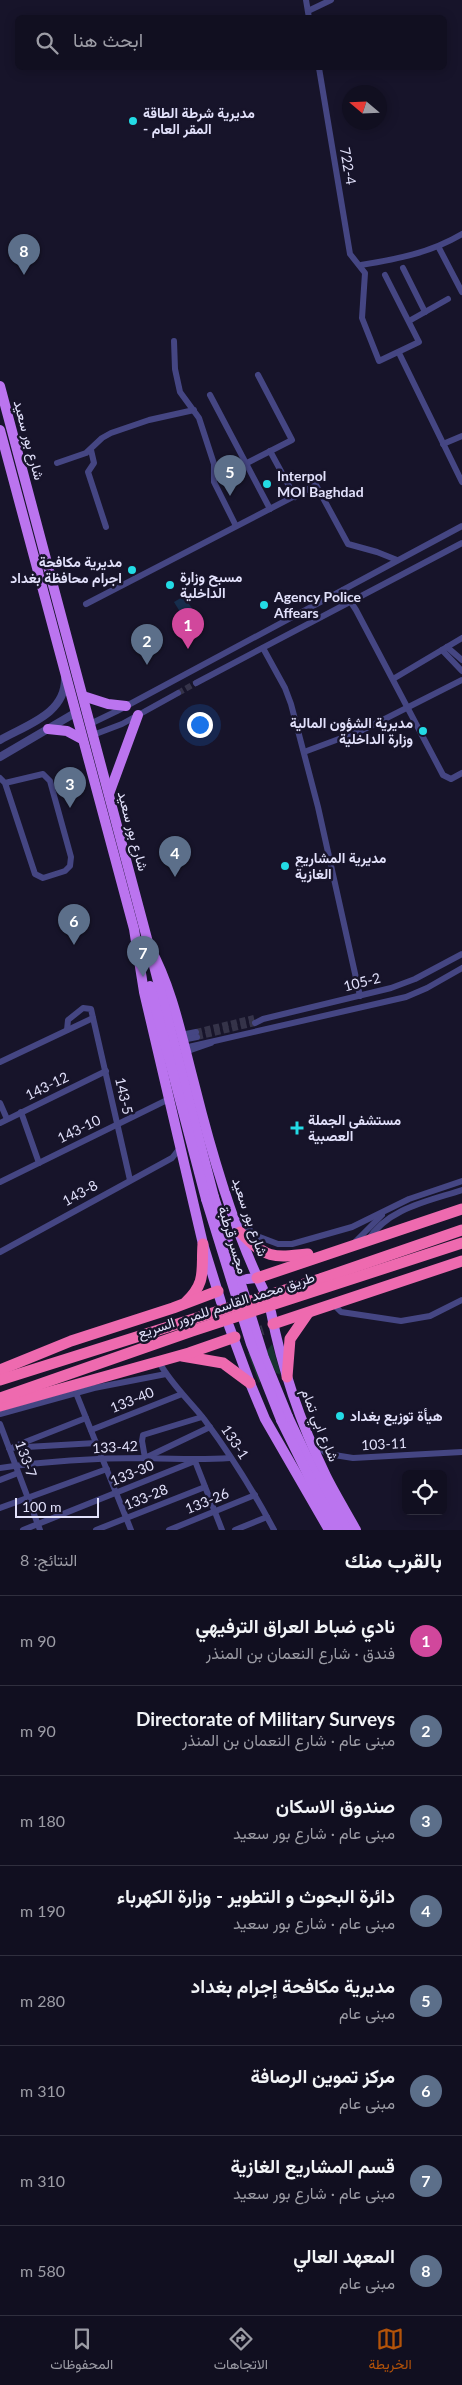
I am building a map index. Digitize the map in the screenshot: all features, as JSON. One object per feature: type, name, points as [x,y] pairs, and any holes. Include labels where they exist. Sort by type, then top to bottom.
[{"type":"highway","points":[[252,1278],[462,1209]]},
{"type":"highway","name":"طريق محمد القاسم للمرور السريع","points":[[0,1380],[320,1279],[462,1230]]},
{"type":"highway","points":[[240,1232],[256,1248],[270,1255],[286,1257],[310,1254],[322,1255]]},
{"type":"highway","name":"طريق محمد القاسم للمرور السريع","points":[[0,1398],[192,1331],[462,1243]]},
{"type":"highway","points":[[184,1304],[196,1292],[202,1282],[203,1244]]},
{"type":"highway","points":[[268,1327],[462,1261]]},
{"type":"highway","points":[[0,1370],[95,1333],[184,1304],[219,1297]]},
{"type":"highway","points":[[285,1381],[290,1339],[308,1313]]},
{"type":"highway","points":[[0,1406],[181,1356],[235,1337]]},
{"type":"highway","points":[[181,1356],[219,1362],[232,1368],[250,1383]]},
{"type":"main road","name":"شارع بور سعيد","points":[[0,386],[149,946],[164,977],[232,1207],[232,1220],[240,1232],[252,1278],[263,1289]]},
{"type":"main road","name":"شارع بور سعيد","points":[[0,430],[138,945],[143,987],[203,1244],[219,1297]]},
{"type":"main road","points":[[83,696],[100,702],[126,706]]},
{"type":"main road","points":[[109,794],[138,715]]},
{"type":"main road","points":[[48,729],[67,730],[82,739]]},
{"type":"main road","name":"مجسر قرطبة","points":[[138,945],[257,1361],[315,1489],[338,1530]]},
{"type":"main road","name":"مجسر قرطبة","points":[[149,946],[210,1198]]},
{"type":"main road","points":[[198,1223],[212,1230]]},
{"type":"main road","points":[[219,1297],[230,1285]]},
{"type":"main road","name":"شارع ابي تمام","points":[[271,1312],[268,1327],[285,1381],[293,1395],[311,1442],[356,1530]]},
{"type":"main road","points":[[229,1326],[235,1337],[258,1404],[329,1530]]},
{"type":"main road","points":[[235,1337],[246,1335]]},
{"type":"main road","points":[[258,1404],[264,1386]]},
{"type":"main road","name":"مجسر قرطبة","points":[[284,1418],[347,1530]]},
{"type":"street","points":[[306,0],[309,14],[330,0]]},
{"type":"street","name":"722-4","points":[[318,70],[350,254],[361,265]]},
{"type":"street","points":[[385,275],[419,342],[379,361],[362,318],[365,272],[361,265],[384,262],[439,248],[462,234]]},
{"type":"street","points":[[439,248],[462,292]]},
{"type":"street","points":[[403,268],[425,312]]},
{"type":"street","points":[[409,321],[448,299]]},
{"type":"street","points":[[174,341],[175,369],[180,392],[194,410],[207,439],[214,464],[214,482],[236,526]]},
{"type":"street","points":[[399,353],[462,482]]},
{"type":"street","points":[[247,463],[292,440],[258,375]]},
{"type":"street","points":[[210,395],[270,509]]},
{"type":"street","points":[[57,463],[91,450],[102,438],[111,433],[149,420],[194,410]]},
{"type":"street","points":[[443,444],[462,436]]},
{"type":"street","points":[[91,450],[94,464],[88,472],[106,527]]},
{"type":"street","points":[[270,451],[295,496]]},
{"type":"street","points":[[86,604],[316,485],[348,544],[397,560]]},
{"type":"street","points":[[90,724],[462,526]]},
{"type":"street","points":[[196,683],[462,543]]},
{"type":"street","points":[[343,590],[393,679],[443,775],[451,779],[462,773]]},
{"type":"street","points":[[393,679],[462,638]]},
{"type":"street","points":[[263,648],[288,693],[304,752],[360,996]]},
{"type":"street","points":[[444,649],[462,660]]},
{"type":"street","points":[[444,649],[462,671]]},
{"type":"street","points":[[212,660],[218,672]]},
{"type":"street","points":[[0,740],[53,709],[64,690],[65,674]]},
{"type":"street","points":[[304,752],[355,734],[462,680]]},
{"type":"street","points":[[93,735],[113,728],[178,693]]},
{"type":"street","points":[[0,757],[75,713]]},
{"type":"street","points":[[42,774],[47,777],[71,858],[70,866],[65,871],[43,878],[35,874],[2,780],[42,774]]},
{"type":"street","name":"105-2","points":[[254,1021],[360,996],[407,982],[462,954]]},
{"type":"street","points":[[183,1044],[210,1043],[406,997],[427,988],[462,968]]},
{"type":"street","points":[[0,1062],[93,1018],[91,1009],[83,1008],[68,1020],[66,1030]]},
{"type":"street","name":"143-5","points":[[93,1018],[130,1180]]},
{"type":"street","points":[[183,1044],[196,1034]]},
{"type":"street","name":"143-12","points":[[3,1121],[106,1071]]},
{"type":"street","name":"143-10","points":[[0,1182],[169,1099]]},
{"type":"street","points":[[0,1103],[3,1121]]},
{"type":"street","points":[[21,1112],[39,1163]]},
{"type":"street","name":"143-8","points":[[0,1252],[172,1158],[181,1148]]},
{"type":"street","points":[[172,1158],[184,1161]]},
{"type":"street","points":[[232,1220],[257,1236],[278,1244],[288,1244],[352,1227],[393,1206],[462,1181]]},
{"type":"street","points":[[368,1240],[383,1223],[400,1211],[462,1190]]},
{"type":"street","points":[[353,1245],[365,1231],[393,1206]]},
{"type":"street","points":[[333,1304],[342,1312],[401,1321],[430,1316],[462,1300]]},
{"type":"street","name":"133-1","points":[[159,1362],[166,1374],[210,1427],[255,1495],[274,1530]]},
{"type":"street","points":[[0,1414],[76,1393],[166,1374]]},
{"type":"street","points":[[76,1393],[131,1530]]},
{"type":"street","name":"133-40","points":[[91,1430],[182,1394]]},
{"type":"street","points":[[202,1417],[143,1435],[142,1441],[146,1458],[210,1427]]},
{"type":"street","points":[[9,1448],[86,1418]]},
{"type":"street","name":"133-7","points":[[0,1424],[39,1527]]},
{"type":"street","name":"103-11","points":[[311,1442],[328,1454],[353,1458],[462,1452]]},
{"type":"street","points":[[9,1448],[96,1443]]},
{"type":"street","name":"133-42","points":[[0,1468],[146,1458],[195,1461],[230,1458]]},
{"type":"street","points":[[195,1461],[222,1530]]},
{"type":"street","name":"133-30","points":[[23,1530],[39,1527],[195,1461]]},
{"type":"street","points":[[0,1508],[107,1469]]},
{"type":"street","points":[[0,1480],[18,1473]]},
{"type":"street","name":"133-28","points":[[96,1530],[205,1487]]},
{"type":"street","name":"133-26","points":[[169,1530],[255,1495]]},
{"type":"street","points":[[235,1530],[267,1517]]},
{"type":"green space","points":[[272,1344],[281,1375],[276,1373],[273,1366],[259,1383],[248,1353],[263,1356]]},
{"type":"water","points":[[184,596],[198,618],[188,625],[174,602]]},
{"type":"tunnel","points":[[178,693],[196,683]]},
{"type":"tunnel","points":[[196,1032],[254,1018]]},
{"type":"tunnel","points":[[197,1037],[255,1023]]},
{"type":"tunnel","points":[[247,1335],[263,1330]]},
{"type":"place","name":"مديرية شرطة الطاقة - المقر العام","points":[[133,121]]},
{"type":"place","name":"المعهد العالي","points":[[24,275]]},
{"type":"place","name":"Interpol MOI Baghdad","points":[[267,484]]},
{"type":"place","name":"مديرية مكافحة إجرام بغداد","points":[[230,496]]},
{"type":"place","name":"مديرية مكافحة اجرام محافظة بغداد","points":[[132,570]]},
{"type":"place","name":"مسبح وزارة الداخلية","points":[[170,585]]},
{"type":"place","name":"Agency Police Affears","points":[[264,605]]},
{"type":"place","name":"نادي ضباط العراق الترفيهي","points":[[188,649]]},
{"type":"place","name":"Directorate of Military Surveys","points":[[147,665]]},
{"type":"place","name":"مديرية الشؤون المالية وزارة الداخلية","points":[[423,731]]},
{"type":"place","name":"صندوق الاسكان","points":[[70,808]]},
{"type":"place","name":"مديرية المشاريع الغازية","points":[[285,866]]},
{"type":"place","name":"دائرة البحوث و التطوير - وزارة الكهرباء","points":[[175,877]]},
{"type":"place","name":"مركز تموين الرصافة","points":[[74,945]]},
{"type":"place","name":"قسم المشاريع الغازية","points":[[143,977]]},
{"type":"place","name":"مستشفى الجملة العصبية","points":[[297,1128]]},
{"type":"place","name":"هيأة توزيع بغداد","points":[[340,1416]]}]
